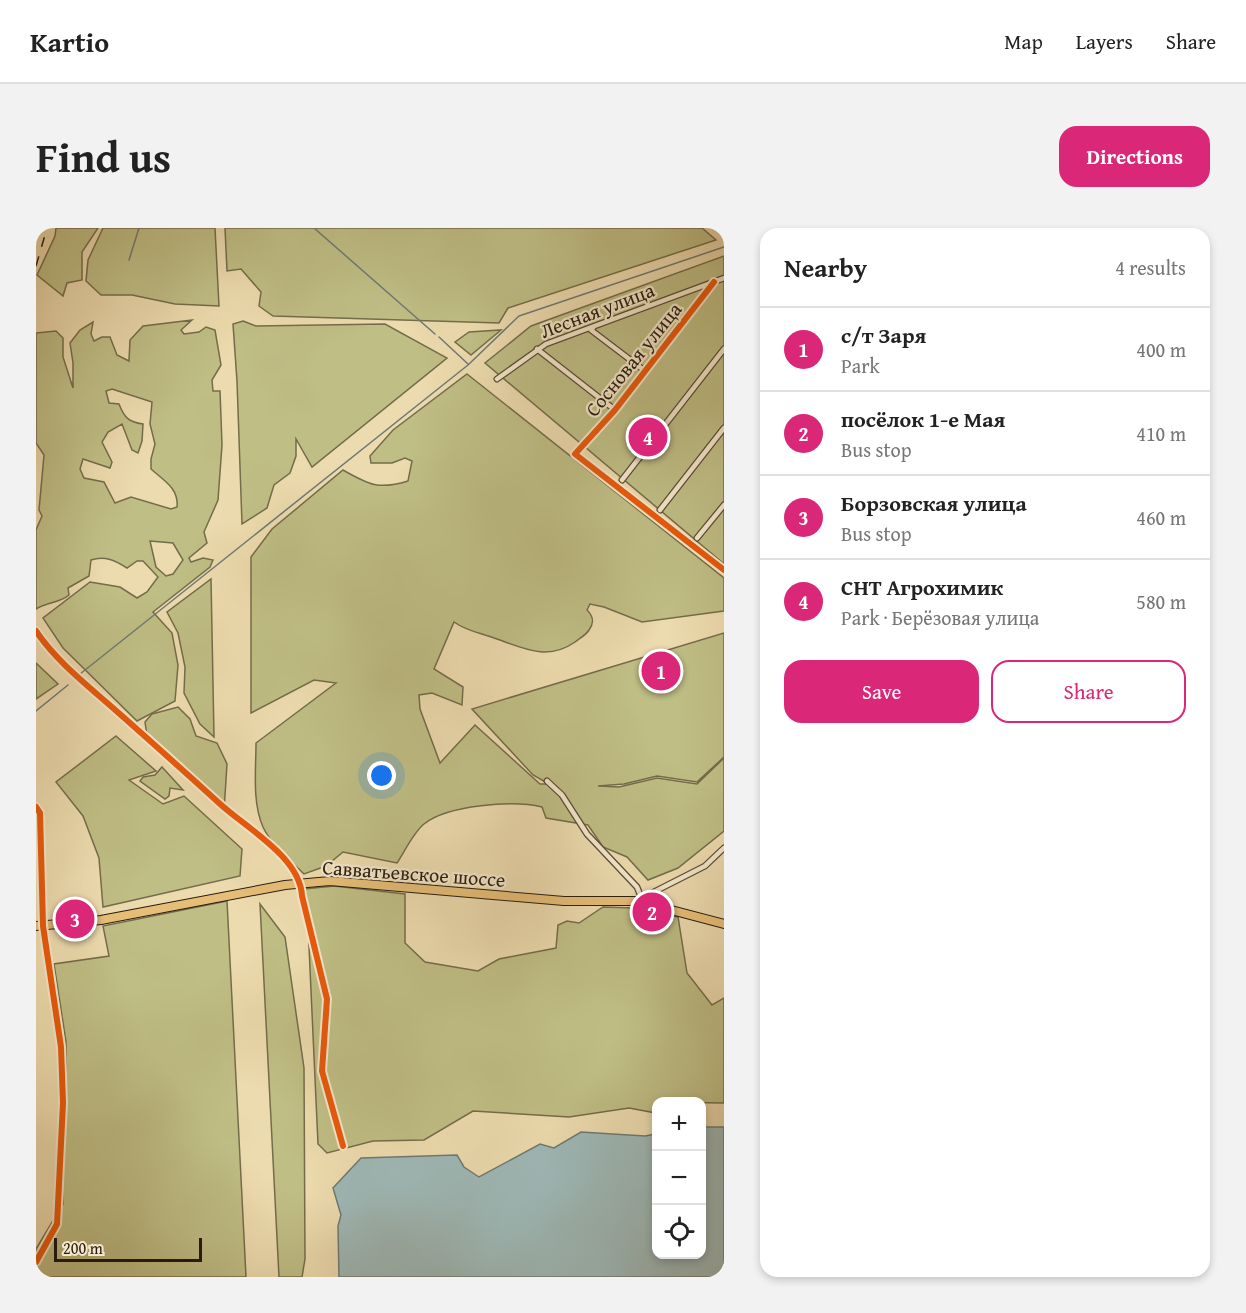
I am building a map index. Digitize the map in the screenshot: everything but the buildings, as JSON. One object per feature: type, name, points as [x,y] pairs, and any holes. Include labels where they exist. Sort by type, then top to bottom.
[{"type":"main road","name":"Савватьевское шоссе","points":[[40,926],[101,920],[285,885],[325,881],[564,901],[640,899],[724,924]]},
{"type":"street","name":"Лесная улица","points":[[497,379],[537,349],[724,278]]},
{"type":"street","name":"Сосновая улица","points":[[714,282],[615,410],[574,454],[724,570]]},
{"type":"street","points":[[593,328],[591,330],[645,371]]},
{"type":"street","points":[[537,349],[615,410]]},
{"type":"street","points":[[622,480],[724,349]]},
{"type":"street","points":[[660,510],[724,428]]},
{"type":"street","points":[[697,538],[724,505]]},
{"type":"street","points":[[547,781],[562,795],[587,834],[637,887],[640,899],[705,866],[724,848]]},
{"type":"street","points":[[36,807],[40,813],[40,926],[61,1047],[63,1103],[57,1224],[36,1262]]},
{"type":"shaded area","points":[[56,228],[98,228],[82,252],[82,280],[67,283],[63,296],[37,275],[55,236]]},
{"type":"shaded area","points":[[103,228],[215,228],[219,306],[175,304],[132,295],[101,295],[86,281],[88,260]]},
{"type":"shaded area","points":[[225,228],[702,228],[716,240],[508,308],[499,323],[273,316],[259,306],[261,292],[241,269],[227,271]]},
{"type":"shaded area","points":[[724,256],[724,564],[485,363],[531,326]]},
{"type":"shaded area","points":[[192,320],[181,330],[184,334],[199,332],[206,327],[215,330],[221,365],[212,380],[213,391],[220,391],[222,445],[218,500],[204,532],[207,543],[189,558],[191,562],[203,558],[213,560],[210,567],[153,612],[172,633],[178,665],[175,701],[137,721],[63,648],[43,618],[90,582],[120,587],[137,598],[147,592],[158,577],[143,561],[137,561],[127,568],[110,559],[91,560],[89,576],[68,588],[69,595],[62,600],[36,609],[36,530],[42,516],[39,510],[44,455],[36,443],[36,333],[56,331],[63,338],[63,357],[73,388],[70,343],[80,330],[93,322],[91,334],[94,341],[102,337],[110,337],[117,355],[129,361],[130,340],[143,326]],"holes":[[[112,389],[152,402],[150,424],[155,444],[151,469],[173,490],[177,507],[171,509],[131,497],[115,503],[104,482],[84,478],[80,469],[83,459],[110,468],[112,462],[102,442],[108,432],[122,424],[132,450],[138,453],[142,441],[143,424],[127,418],[119,404],[109,403],[106,391]],[[150,541],[173,543],[183,560],[173,574],[166,576],[156,567]]]},
{"type":"shaded area","points":[[243,321],[256,326],[385,324],[447,358],[312,467],[296,439],[296,456],[290,473],[274,485],[267,508],[242,524],[233,324]]},
{"type":"shaded area","points":[[501,330],[471,355],[455,342],[469,332]]},
{"type":"shaded area","points":[[467,374],[724,578],[724,611],[642,622],[590,604],[587,610],[593,622],[588,632],[565,648],[555,651],[527,649],[470,630],[454,622],[434,669],[463,687],[462,705],[432,693],[419,695],[420,709],[440,763],[475,725],[540,784],[549,784],[533,775],[472,709],[724,633],[724,757],[697,782],[657,776],[624,784],[598,786],[619,787],[657,778],[697,784],[724,758],[724,831],[678,868],[648,880],[627,857],[603,847],[588,825],[546,818],[542,807],[530,805],[498,804],[448,812],[420,828],[397,863],[343,852],[326,866],[304,874],[276,847],[263,827],[256,797],[256,743],[336,683],[314,680],[251,713],[251,557],[272,529],[343,470],[374,485],[398,484],[408,481],[412,461],[405,458],[392,463],[371,463],[370,456],[393,430]]},
{"type":"shaded area","points":[[211,579],[214,737],[200,724],[184,693],[185,667],[178,633],[167,612]]},
{"type":"shaded area","points":[[36,663],[58,684],[36,699]]},
{"type":"shaded area","points":[[178,707],[190,719],[196,736],[217,743],[227,764],[224,811],[148,742],[145,722],[152,714]]},
{"type":"shaded area","points":[[116,736],[156,771],[129,780],[163,804],[184,796],[242,849],[240,876],[103,907],[99,858],[83,816],[56,782]]},
{"type":"shaded area","points":[[162,767],[183,790],[170,788],[169,796],[165,799],[140,781],[143,777],[155,775]]},
{"type":"shaded area","points":[[334,886],[405,894],[405,943],[425,962],[478,971],[499,959],[556,948],[558,925],[567,921],[579,923],[603,907],[634,908],[678,917],[687,973],[712,1005],[724,998],[724,1103],[706,1103],[706,1097],[652,1097],[652,1112],[629,1108],[569,1117],[473,1111],[424,1140],[373,1141],[327,1153],[318,1144],[308,925],[304,889]]},
{"type":"shaded area","points":[[227,901],[246,1277],[36,1277],[36,1249],[63,1204],[58,1127],[66,1101],[66,1042],[54,964],[109,956],[103,926]]},
{"type":"shaded area","points":[[260,904],[285,937],[304,1068],[305,1259],[302,1277],[279,1277]]},
{"type":"water","points":[[706,1127],[724,1127],[724,1277],[339,1277],[338,1226],[341,1215],[333,1188],[361,1158],[457,1155],[464,1167],[479,1177],[540,1144],[554,1148],[581,1132],[652,1135],[652,1259],[706,1259]]},
{"type":"waterway","points":[[129,260],[139,228]]},
{"type":"waterway","points":[[314,228],[435,334]]},
{"type":"waterway","points":[[75,678],[468,365],[519,316],[724,247]]},
{"type":"waterway","points":[[439,337],[468,364]]},
{"type":"waterway","points":[[36,711],[68,685]]},
{"type":"railway","points":[[36,266],[47,228]]},
{"type":"cycle path","points":[[714,282],[615,410],[575,454],[724,570]]},
{"type":"cycle path","points":[[36,631],[72,672],[219,803],[270,844],[292,869],[299,882],[327,999],[322,1071],[343,1146]]},
{"type":"cycle path","points":[[36,807],[40,813],[43,926],[61,1047],[63,1103],[57,1224],[36,1262]]},
{"type":"place","name":"СНТ Агрохимик","points":[[648,437]]},
{"type":"place","name":"с/т Заря","points":[[661,671]]},
{"type":"place","name":"посёлок 1-е Мая","points":[[652,912]]},
{"type":"place","name":"Борзовская улица","points":[[75,919]]}]
